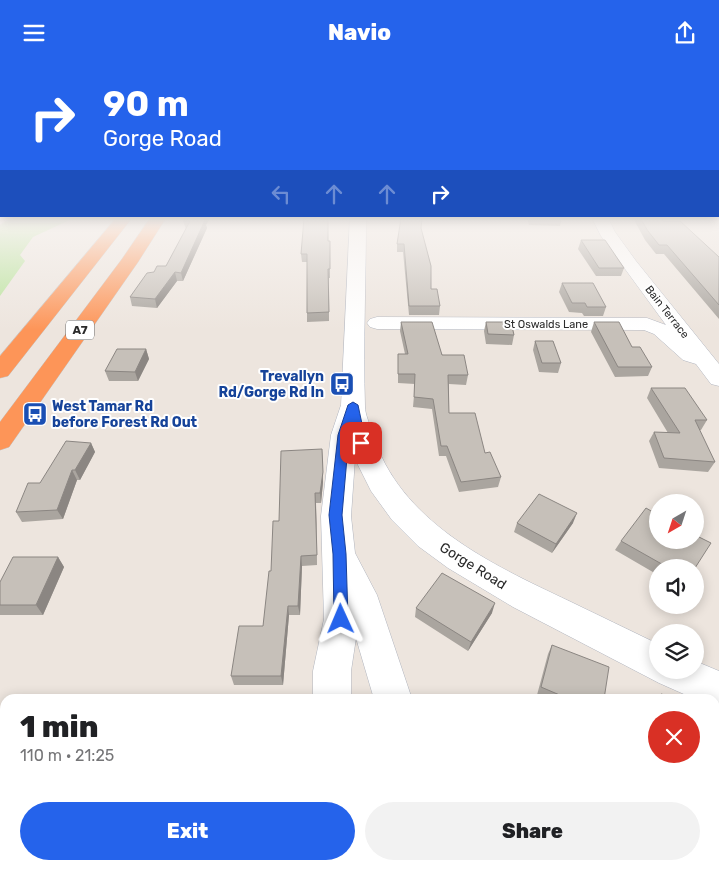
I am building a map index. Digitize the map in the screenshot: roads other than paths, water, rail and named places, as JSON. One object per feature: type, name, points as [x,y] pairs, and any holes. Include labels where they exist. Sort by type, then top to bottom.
[{"type":"highway","name":"A7","points":[[0,371],[94,256]]},
{"type":"highway","name":"A7","points":[[0,441],[133,256]]},
{"type":"street","points":[[332,694],[332,671],[341,619],[340,554],[336,515],[344,435],[353,405],[357,256]]},
{"type":"street","name":"Bain Terrace","points":[[623,256],[719,379]]},
{"type":"street","name":"St Oswalds Lane","points":[[377,323],[647,324],[662,329],[691,355],[703,359]]},
{"type":"street","name":"Gorge Road","points":[[353,405],[361,443],[380,483],[404,513],[436,544],[479,573],[649,658]]},
{"type":"street","points":[[340,554],[360,595],[391,694]]},
{"type":"street","points":[[693,679],[719,690]]},
{"type":"place","name":"Trevallyn Rd/Gorge Rd In","points":[[342,384]]},
{"type":"place","name":"West Tamar Rd before Forest Rd Out","points":[[35,414]]}]
